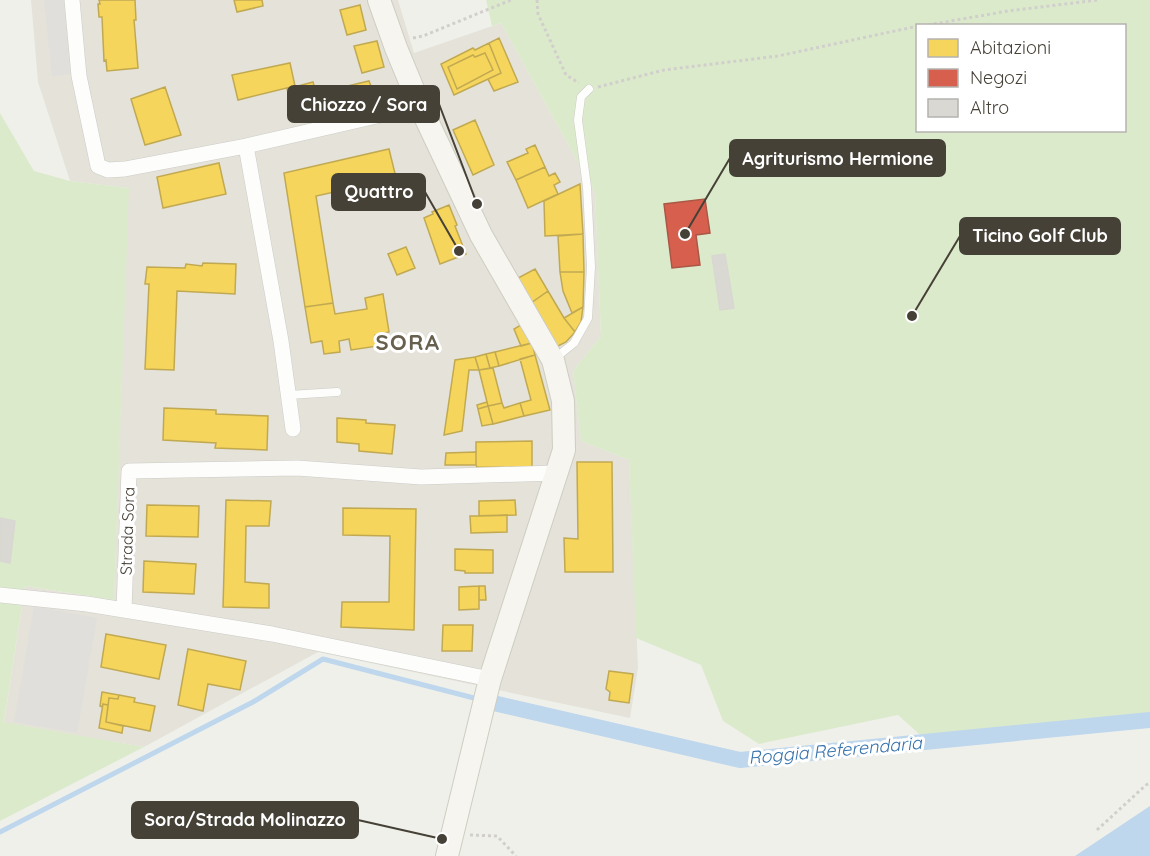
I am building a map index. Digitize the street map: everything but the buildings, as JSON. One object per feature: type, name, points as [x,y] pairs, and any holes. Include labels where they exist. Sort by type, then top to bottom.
[{"type":"street","points":[[72,0],[79,76],[98,165],[108,170],[125,169],[246,146],[420,106]]},
{"type":"street","points":[[379,0],[420,106],[481,235],[553,360],[563,401],[564,450],[490,679],[447,853]]},
{"type":"street","points":[[246,146],[293,429]]},
{"type":"street","name":"Strada Sora","points":[[124,610],[129,471],[297,468],[421,477],[556,472]]},
{"type":"street","points":[[0,595],[87,604],[272,634],[490,679]]},
{"type":"lane","points":[[553,360],[574,342],[588,318],[591,267],[587,187],[578,120],[581,97],[589,89]]},
{"type":"lane","points":[[289,395],[337,392]]},
{"type":"path","points":[[394,42],[423,36],[511,0]]},
{"type":"path","points":[[537,0],[538,14],[566,75],[589,89],[664,70],[778,56],[916,26]]},
{"type":"path","points":[[933,24],[1008,11],[1098,0]]},
{"type":"path","points":[[1097,830],[1150,783]]},
{"type":"path","points":[[447,853],[470,835],[497,836],[516,856]]},
{"type":"shaded area","points":[[31,0],[398,0],[414,53],[501,23],[595,193],[601,336],[573,371],[581,441],[629,460],[638,668],[630,718],[318,652],[144,747],[4,723],[25,586],[114,600],[128,188],[70,181],[38,82]]},
{"type":"shaded area","points":[[44,0],[64,0],[72,74],[52,76]]},
{"type":"shaded area","points":[[34,606],[97,618],[77,733],[14,722]]},
{"type":"green space","points":[[486,0],[1150,0],[1150,723],[957,734],[919,734],[898,715],[759,744],[723,721],[701,665],[636,638],[629,460],[581,441],[573,371],[601,336],[595,193],[501,23],[492,26]]},
{"type":"green space","points":[[0,113],[34,171],[70,181],[129,188],[114,600],[25,586],[4,722],[144,747],[0,821]]},
{"type":"water","points":[[1150,806],[1150,856],[1075,856]]},
{"type":"waterway","points":[[0,832],[253,702],[323,659],[474,698]]},
{"type":"waterway","name":"Roggia Referendaria","points":[[489,702],[740,760],[1150,720]]},
{"type":"place","name":"Chiozzo / Sora","points":[[477,204]]},
{"type":"place","name":"Agriturismo Hermione","points":[[685,234]]},
{"type":"place","name":"Quattro","points":[[459,251]]},
{"type":"place","name":"Ticino Golf Club","points":[[912,316]]},
{"type":"place","name":"Sora/Strada Molinazzo","points":[[442,839]]},
{"type":"district","name":"SORA","points":[[408,342]]}]
